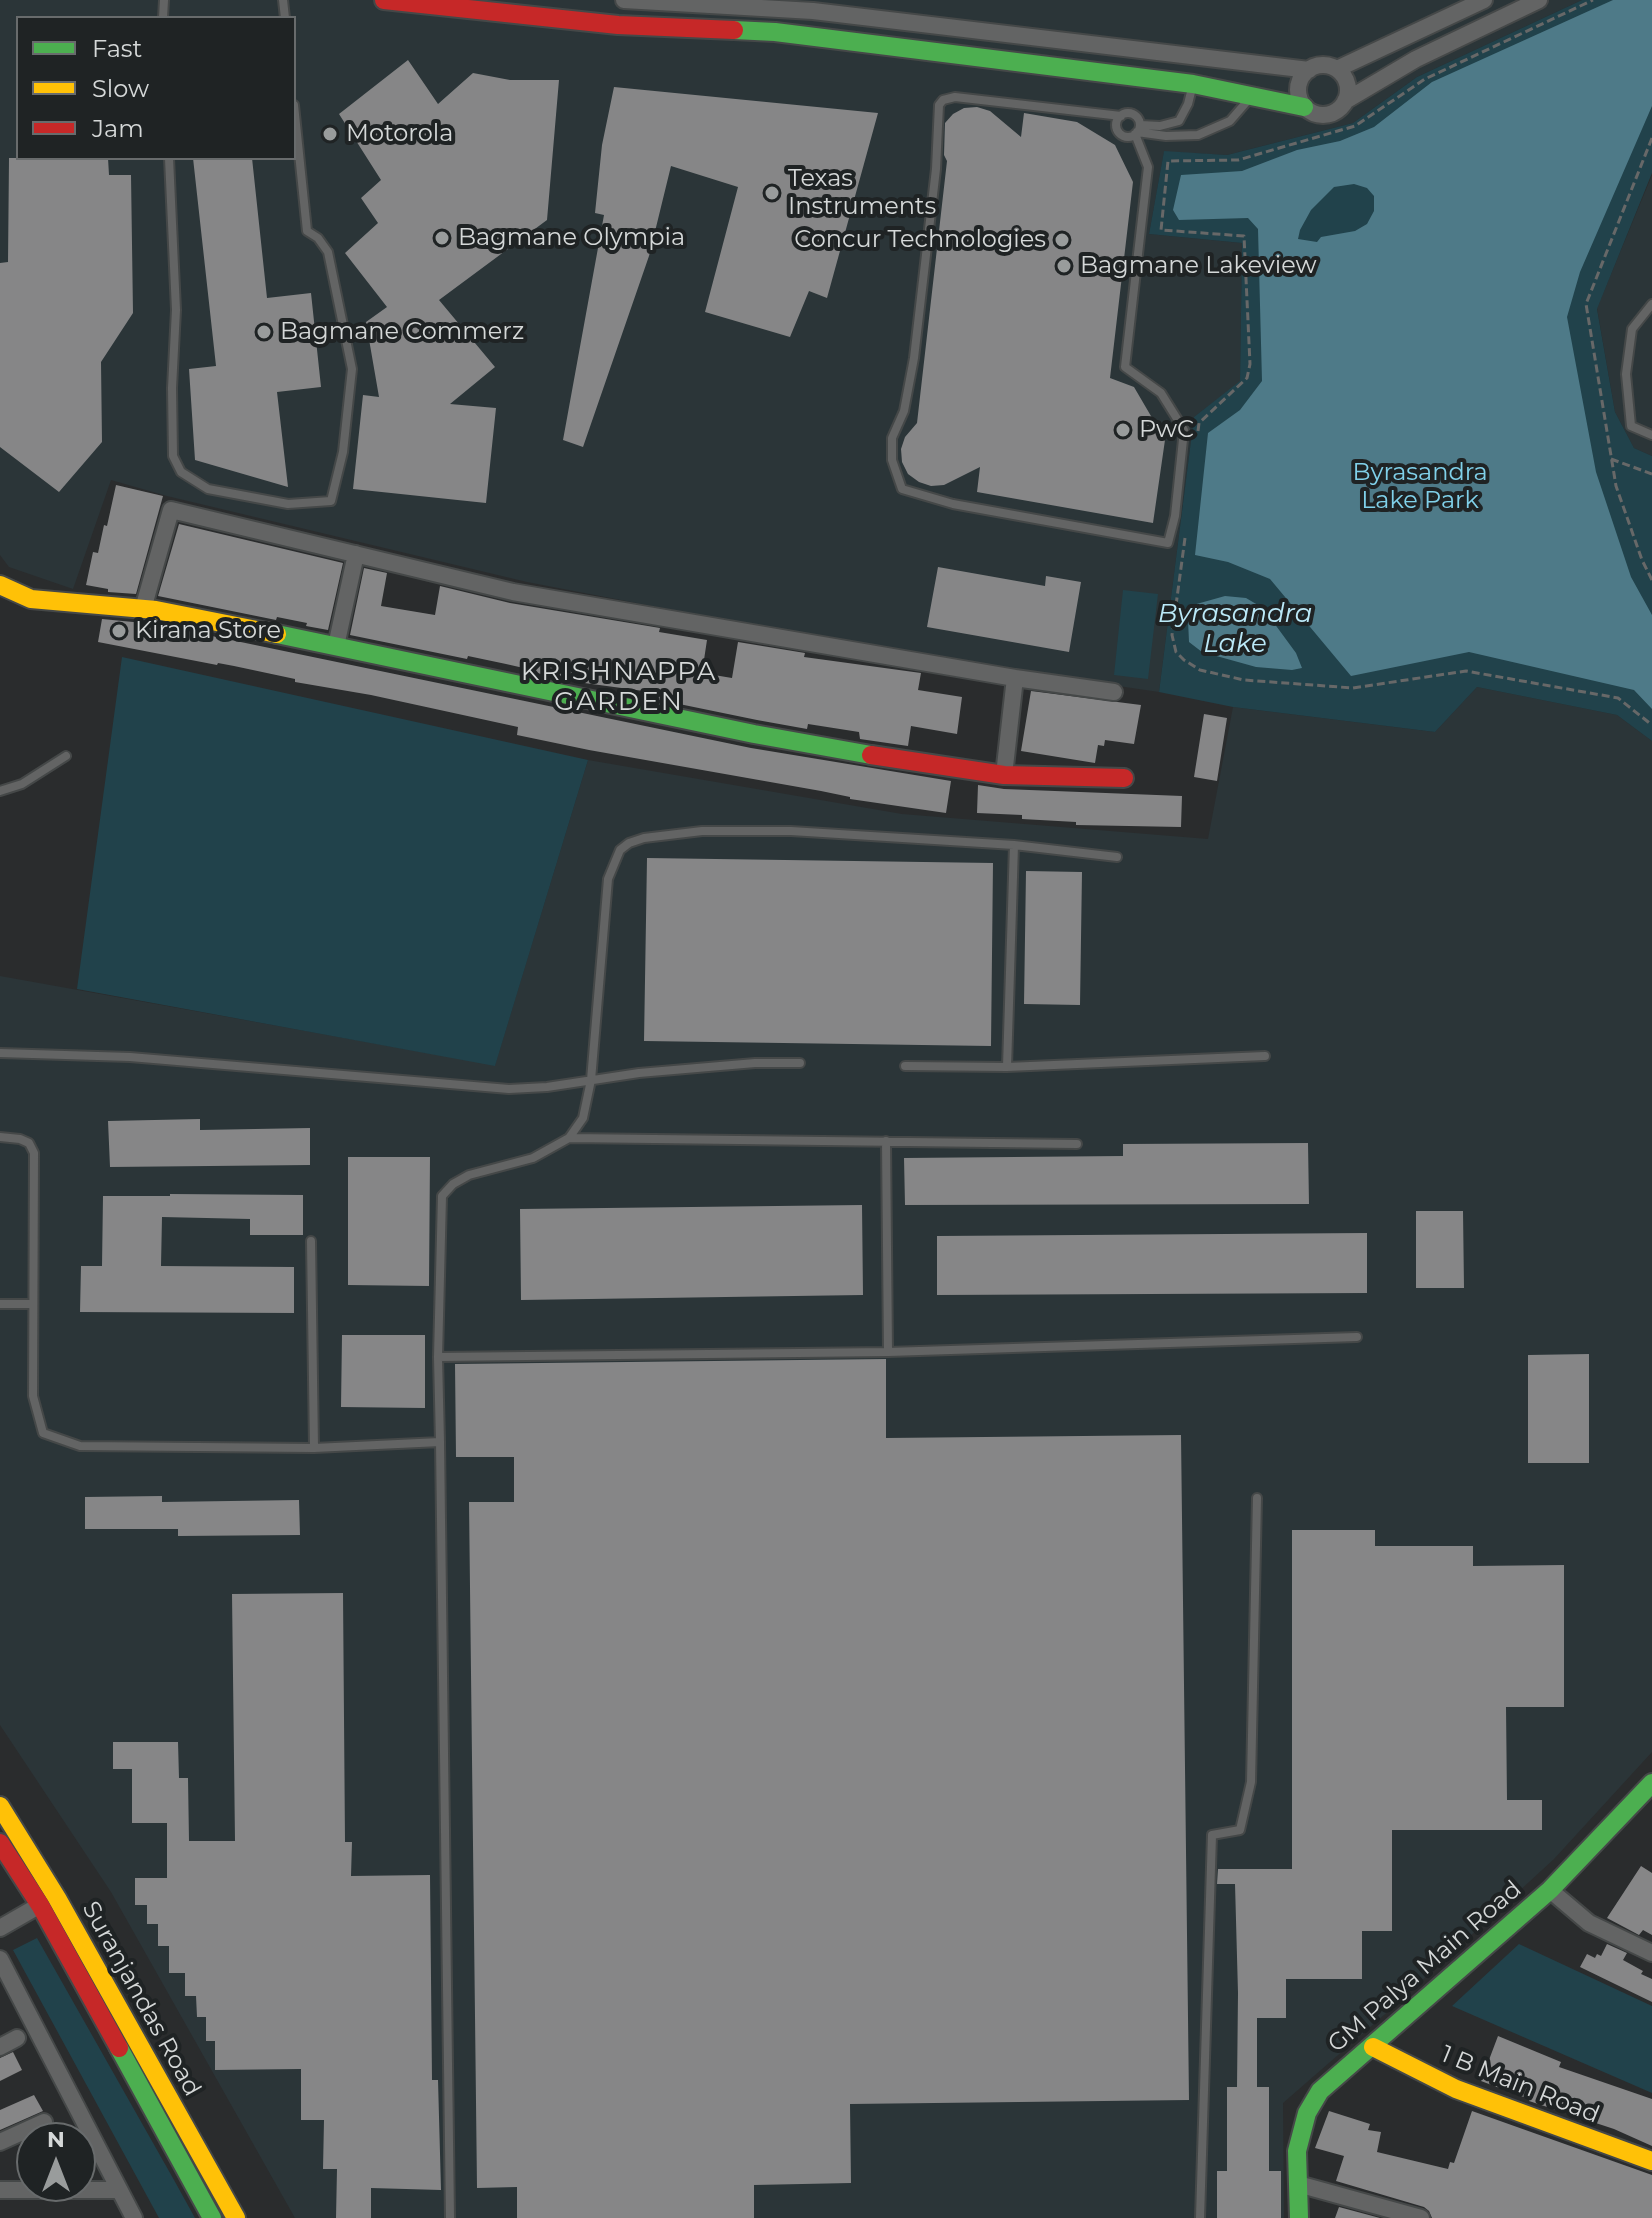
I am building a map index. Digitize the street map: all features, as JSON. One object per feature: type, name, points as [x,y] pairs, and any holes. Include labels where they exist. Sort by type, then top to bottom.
[{"type":"street","points":[[384,0],[618,25],[775,32],[1193,84],[1304,107],[1318,115],[1334,112],[1345,101],[1416,59],[1539,0]]},
{"type":"street","points":[[624,0],[813,11],[1309,70],[1322,65],[1337,69],[1346,80],[1345,101]]},
{"type":"street","points":[[1337,69],[1484,0]]},
{"type":"street","points":[[1304,107],[1298,83],[1309,70]]},
{"type":"street","points":[[143,609],[171,510],[513,592],[1015,678],[1114,692]]},
{"type":"street","points":[[336,646],[356,554]]},
{"type":"street","points":[[0,585],[31,599],[143,609],[336,646],[754,734],[1004,775],[1124,778]]},
{"type":"street","points":[[1004,775],[1015,678]]},
{"type":"street","name":"GM Palya Main Road","points":[[1299,2218],[1299,2138],[1313,2102],[1329,2081],[1373,2047],[1550,1890],[1652,1783]]},
{"type":"street","name":"Suranjandas Road","points":[[0,1806],[57,1898],[236,2218]]},
{"type":"street","name":"Suranjandas Road","points":[[0,1843],[40,1905],[212,2218]]},
{"type":"street","points":[[1550,1890],[1589,1923],[1652,1953]]},
{"type":"street","points":[[0,1928],[40,1905]]},
{"type":"street","points":[[0,1959],[134,2218]]},
{"type":"street","points":[[0,2047],[17,2038]]},
{"type":"street","name":"1 B Main Road","points":[[1373,2047],[1456,2089],[1652,2161]]},
{"type":"street","points":[[1298,2184],[1421,2218]]},
{"type":"street","points":[[0,2190],[119,2190]]},
{"type":"lane","points":[[1121,116],[1117,123],[1118,130],[1127,136],[1137,130],[1179,121],[1188,104],[1193,84]]},
{"type":"lane","points":[[1137,130],[1166,136],[1198,135],[1230,121],[1252,95]]},
{"type":"lane","points":[[955,97],[1121,116],[1131,114],[1137,118],[1137,130],[1148,167],[1125,367],[1161,393],[1184,430],[1175,516],[1168,543],[953,504],[902,489],[892,460],[892,438],[904,411],[910,382],[936,169],[939,105],[943,100],[955,97]]},
{"type":"lane","points":[[169,160],[176,310],[173,456],[181,472],[208,489],[288,504],[331,501],[343,452],[352,369],[328,252],[318,238],[307,231],[296,124]]},
{"type":"lane","points":[[1652,304],[1632,329],[1626,374],[1631,426],[1652,435]]},
{"type":"lane","points":[[0,791],[22,784],[66,756]]},
{"type":"lane","points":[[450,2218],[438,1357],[442,1196],[453,1184],[469,1175],[533,1158],[569,1138],[583,1118],[591,1080],[608,879],[620,850],[629,843],[644,838],[702,831],[791,831],[1014,845],[1117,857]]},
{"type":"lane","points":[[1007,1067],[1014,845]]},
{"type":"lane","points":[[0,1053],[130,1057],[509,1089],[755,1063],[800,1063]]},
{"type":"lane","points":[[905,1066],[1007,1067],[1265,1056]]},
{"type":"lane","points":[[0,1137],[29,1143],[34,1153],[33,1396],[43,1433],[80,1446],[314,1448],[440,1442]]},
{"type":"lane","points":[[569,1138],[1077,1144]]},
{"type":"lane","points":[[886,1141],[888,1352]]},
{"type":"lane","points":[[311,1241],[314,1448]]},
{"type":"lane","points":[[0,1304],[33,1304]]},
{"type":"lane","points":[[438,1357],[888,1352],[1357,1337]]},
{"type":"lane","points":[[1200,2218],[1212,1835],[1240,1830],[1251,1782],[1257,1498]]},
{"type":"path","points":[[1197,438],[1199,423],[1246,382],[1250,364],[1244,236],[1161,230],[1168,161],[1238,160],[1355,126],[1425,79],[1593,0]]},
{"type":"path","points":[[1611,459],[1652,474]]},
{"type":"path","points":[[1186,529],[1172,635],[1176,652],[1200,670],[1244,680],[1353,688],[1466,671],[1618,698],[1652,725]]},
{"type":"shaded area","points":[[0,0],[1582,0],[1417,77],[1353,123],[1227,155],[1164,152],[1149,234],[1242,243],[1240,382],[1194,417],[1159,692],[907,655],[527,582],[111,480],[73,589],[9,567],[0,555]]},
{"type":"shaded area","points":[[1652,175],[1652,456],[1634,448],[1615,412],[1597,308]]},
{"type":"shaded area","points":[[1477,687],[1617,715],[1652,741],[1652,1752],[1554,1859],[1283,2103],[1284,2218],[295,2218],[111,1892],[0,1725],[0,976],[495,1065],[588,760],[902,814],[1208,839],[1233,707],[1435,732]]},
{"type":"green space","name":"Byrasandra Lake","points":[[1582,0],[1652,0],[1652,173],[1597,309],[1615,412],[1634,448],[1652,456],[1652,741],[1617,715],[1477,687],[1435,732],[1233,707],[1159,692],[1194,417],[1240,381],[1242,243],[1149,234],[1164,151],[1227,155],[1353,123],[1417,77]]},
{"type":"green space","points":[[1123,590],[1158,594],[1148,679],[1114,675]]},
{"type":"green space","points":[[122,657],[588,760],[495,1066],[77,989]]},
{"type":"green space","points":[[37,1938],[195,2218],[159,2218],[13,1950]]},
{"type":"green space","points":[[1519,1944],[1652,2006],[1652,2093],[1452,2006]]},
{"type":"water","name":"Byrasandra Lake","points":[[1613,0],[1652,0],[1652,106],[1580,272],[1567,317],[1596,472],[1631,577],[1652,615],[1652,709],[1634,690],[1469,652],[1351,676],[1270,579],[1228,562],[1195,555],[1208,433],[1240,410],[1262,381],[1258,229],[1248,218],[1179,220],[1173,210],[1181,175],[1242,171],[1297,150],[1340,141],[1374,127],[1432,82]],"holes":[[[1354,184],[1367,188],[1374,196],[1374,211],[1367,224],[1355,231],[1321,237],[1317,242],[1298,239],[1311,210],[1334,187]]]},
{"type":"water","name":"Byrasandra Lake","points":[[1225,596],[1246,598],[1263,608],[1296,653],[1302,668],[1256,667],[1202,652],[1189,642],[1188,620],[1193,605]]},
{"type":"building","name":"Bagmane Olympia","points":[[408,60],[438,104],[473,73],[510,80],[559,80],[547,220],[439,300],[495,367],[450,404],[496,408],[486,503],[353,489],[363,395],[379,397],[366,322],[387,307],[345,253],[378,223],[361,198],[381,180],[339,114]]},
{"type":"building","points":[[614,87],[878,113],[827,298],[809,291],[790,337],[705,312],[738,187],[671,166],[649,256],[583,447],[563,440],[604,215],[595,213],[602,145]]},
{"type":"building","name":"Bagmane Lakeview","points":[[977,107],[990,111],[1021,137],[1024,113],[1077,122],[1115,145],[1133,182],[1110,378],[1134,387],[1165,440],[1153,523],[977,492],[980,467],[944,485],[931,486],[908,474],[902,462],[901,449],[905,437],[917,423],[947,161],[944,155],[945,123],[964,108]]},
{"type":"building","points":[[9,158],[108,160],[109,175],[131,175],[133,313],[101,362],[102,442],[59,492],[0,447],[0,263],[8,262]]},
{"type":"building","name":"Bagmane Commerz","points":[[193,160],[252,160],[267,298],[311,293],[321,387],[277,392],[288,487],[195,460],[189,369],[216,366]]},
{"type":"building","points":[[116,485],[163,496],[136,594],[108,592],[108,589],[86,585],[93,552],[98,553],[104,525],[107,526]]},
{"type":"building","points":[[179,524],[343,563],[328,630],[277,617],[276,620],[158,596]]},
{"type":"building","points":[[938,567],[1045,586],[1046,576],[1081,582],[1069,652],[927,627]]},
{"type":"building","points":[[364,568],[387,573],[381,606],[435,615],[440,586],[510,603],[660,628],[659,632],[707,640],[702,673],[732,678],[738,642],[805,653],[804,657],[921,673],[918,690],[962,697],[957,734],[911,726],[908,746],[860,739],[859,732],[808,724],[807,729],[757,720],[650,698],[651,692],[577,682],[468,656],[467,659],[350,635]]},
{"type":"building","points":[[102,619],[154,624],[751,748],[951,781],[946,813],[850,799],[821,791],[589,750],[517,735],[518,727],[295,682],[295,679],[234,666],[98,642]]},
{"type":"building","points":[[1031,691],[1141,705],[1134,744],[1105,740],[1104,746],[1098,745],[1095,763],[1021,751]]},
{"type":"building","points":[[1204,714],[1227,718],[1217,781],[1194,777]]},
{"type":"building","points":[[978,785],[1004,789],[1182,796],[1181,827],[1076,825],[1076,822],[1022,819],[1022,815],[977,813]]},
{"type":"building","points":[[647,858],[993,863],[991,1046],[644,1041]]},
{"type":"building","points":[[1026,871],[1082,872],[1080,1005],[1024,1004]]},
{"type":"building","points":[[200,1119],[200,1130],[310,1128],[310,1165],[110,1167],[108,1121]]},
{"type":"building","points":[[1308,1143],[1309,1204],[905,1205],[904,1158],[1123,1156],[1123,1144]]},
{"type":"building","points":[[348,1157],[430,1157],[429,1286],[348,1285]]},
{"type":"building","points":[[303,1195],[303,1235],[250,1235],[250,1219],[162,1217],[161,1266],[294,1267],[294,1313],[80,1312],[81,1266],[102,1266],[103,1196]]},
{"type":"building","points":[[862,1205],[863,1295],[521,1300],[520,1209]]},
{"type":"building","points":[[1416,1211],[1463,1211],[1464,1288],[1416,1288]]},
{"type":"building","points":[[1367,1233],[1367,1293],[937,1295],[937,1236]]},
{"type":"building","points":[[342,1335],[425,1335],[425,1408],[341,1407]]},
{"type":"building","points":[[1589,1354],[1589,1463],[1528,1463],[1528,1355]]},
{"type":"building","points":[[886,1359],[886,1438],[1181,1435],[1189,2100],[850,2104],[851,2183],[754,2185],[754,2218],[517,2218],[517,2187],[477,2188],[469,1502],[514,1502],[514,1457],[456,1457],[455,1364]]},
{"type":"building","points":[[162,1496],[162,1502],[299,1500],[300,1535],[178,1536],[178,1529],[85,1529],[85,1497]]},
{"type":"building","points":[[1292,1530],[1375,1530],[1375,1546],[1473,1546],[1473,1566],[1564,1565],[1564,1707],[1506,1707],[1507,1800],[1542,1800],[1542,1830],[1392,1830],[1392,1931],[1362,1931],[1362,1979],[1286,1979],[1286,2018],[1257,2018],[1257,2087],[1269,2087],[1269,2171],[1281,2171],[1281,2218],[1217,2218],[1217,2171],[1227,2171],[1227,2087],[1237,2087],[1238,1993],[1235,1884],[1217,1884],[1218,1869],[1292,1869]]},
{"type":"building","points":[[343,1593],[345,1842],[352,1842],[351,1876],[430,1875],[432,2080],[438,2080],[441,2190],[371,2188],[371,2218],[336,2218],[337,2169],[323,2169],[324,2120],[301,2120],[301,2069],[215,2070],[215,2041],[206,2041],[206,2017],[197,2017],[196,1996],[185,1996],[185,1973],[169,1973],[169,1946],[158,1946],[158,1924],[147,1924],[147,1905],[135,1905],[135,1878],[167,1878],[167,1823],[132,1823],[132,1769],[113,1769],[113,1742],[178,1742],[179,1778],[188,1778],[189,1841],[235,1841],[232,1594]]},
{"type":"building","points":[[1641,1866],[1652,1873],[1652,1935],[1643,1930],[1639,1935],[1607,1918]]},
{"type":"building","points":[[1607,1944],[1627,1953],[1623,1960],[1652,1979],[1652,2002],[1580,1967],[1587,1954],[1595,1958],[1597,1954],[1601,1956]]},
{"type":"building","points":[[1498,2036],[1561,2062],[1559,2067],[1652,2099],[1652,2146],[1481,2081]]},
{"type":"building","points":[[13,2052],[22,2070],[0,2081],[0,2058]]},
{"type":"building","points":[[34,2095],[43,2111],[0,2130],[0,2110]]},
{"type":"building","points":[[1329,2111],[1370,2124],[1368,2130],[1381,2132],[1377,2152],[1448,2169],[1450,2162],[1454,2163],[1472,2111],[1652,2175],[1652,2218],[1432,2218],[1424,2207],[1336,2181],[1344,2156],[1315,2148]]},
{"type":"building","points":[[1339,2207],[1380,2218],[1335,2218]]},
{"type":"traffic: fast","points":[[734,30],[775,32],[1193,84],[1304,107]]},
{"type":"traffic: fast","points":[[277,634],[754,734],[871,755]]},
{"type":"traffic: fast","points":[[1299,2218],[1297,2151],[1307,2113],[1320,2091],[1550,1890],[1652,1783]]},
{"type":"traffic: fast","points":[[119,2048],[212,2218]]},
{"type":"traffic: slow","points":[[0,585],[31,599],[156,610],[277,634]]},
{"type":"traffic: slow","points":[[0,1806],[57,1898],[236,2218]]},
{"type":"traffic: slow","points":[[1373,2047],[1456,2089],[1652,2161]]},
{"type":"traffic: jam","points":[[384,0],[618,25],[734,30]]},
{"type":"traffic: jam","points":[[871,755],[1004,775],[1124,778]]},
{"type":"traffic: jam","points":[[0,1843],[40,1905],[119,2048]]},
{"type":"place","name":"Motorola","points":[[330,134]]},
{"type":"place","name":"Texas Instruments","points":[[772,193]]},
{"type":"place","name":"Bagmane Olympia","points":[[442,238]]},
{"type":"place","name":"Concur Technologies","points":[[1062,240]]},
{"type":"place","name":"Bagmane Lakeview","points":[[1064,266]]},
{"type":"place","name":"Bagmane Commerz","points":[[264,332]]},
{"type":"place","name":"PwC","points":[[1123,430]]},
{"type":"place","name":"Kirana Store","points":[[119,631]]},
{"type":"district","name":"KRISHNAPPA GARDEN","points":[[619,687]]},
{"type":"park label","name":"Byrasandra Lake Park","points":[[1420,487]]}]
